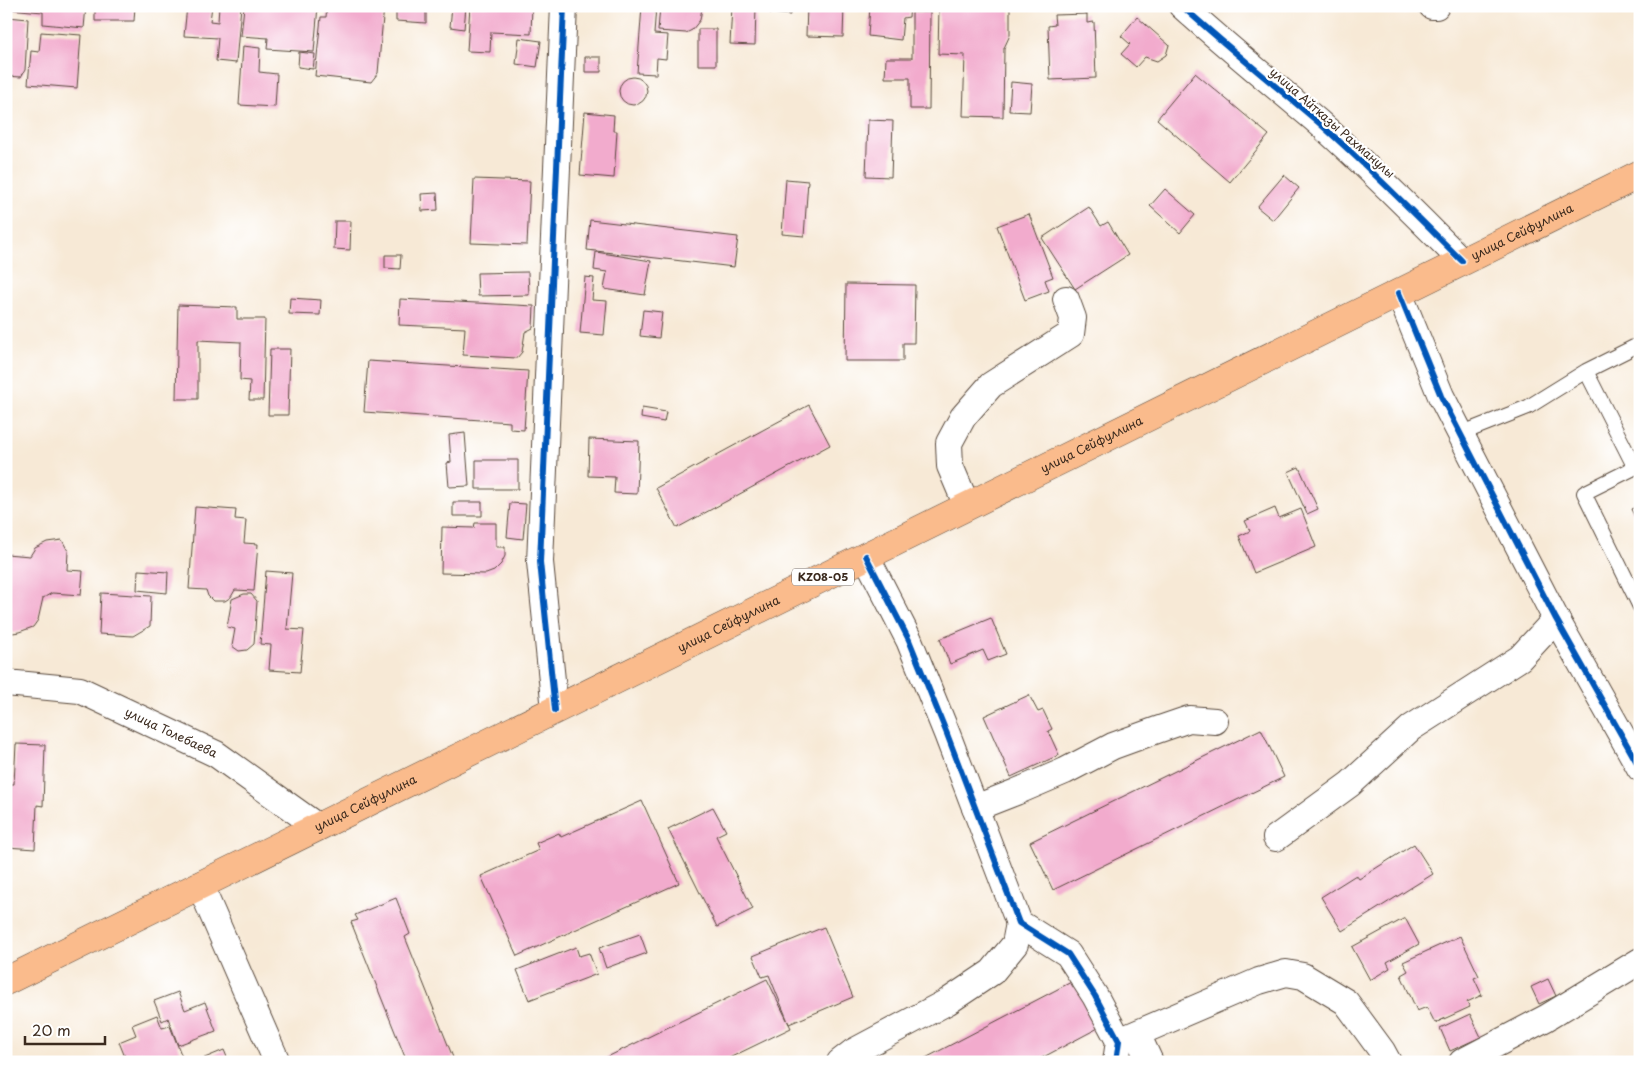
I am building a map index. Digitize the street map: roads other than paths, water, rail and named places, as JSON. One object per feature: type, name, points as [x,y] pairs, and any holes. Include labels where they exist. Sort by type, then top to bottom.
[{"type":"main road","name":"улица Сейфуллина","points":[[6,981],[1640,174]]},
{"type":"street","points":[[555,710],[540,562],[564,6]]},
{"type":"street","name":"улица Айтказы Рахманулы","points":[[1190,9],[1244,62],[1318,122],[1396,194],[1462,261]]},
{"type":"street","points":[[1399,293],[1441,396],[1460,434],[1556,619],[1640,768]]},
{"type":"street","points":[[967,506],[950,466],[949,443],[963,417],[991,385],[1071,334],[1073,318],[1066,299]]},
{"type":"street","points":[[851,1058],[947,1002],[992,972],[1015,944],[1019,923],[909,640],[866,556]]},
{"type":"street","points":[[1276,838],[1350,784],[1411,728],[1520,658],[1556,619]]},
{"type":"street","name":"улица Толебаева","points":[[6,684],[80,690],[216,754],[318,827]]},
{"type":"street","points":[[975,808],[1065,771],[1114,746],[1157,730],[1189,719],[1215,720]]},
{"type":"street","points":[[200,885],[277,1062]]},
{"type":"street","points":[[1019,923],[1068,954],[1096,996],[1124,1046],[1150,1062]]},
{"type":"street","points":[[1462,1062],[1546,1018],[1640,961]]},
{"type":"street","points":[[1124,1046],[1259,981],[1286,973],[1303,976],[1346,1002],[1388,1062]]},
{"type":"lane","points":[[1460,434],[1528,407],[1586,371],[1640,344]]},
{"type":"lane","points":[[1586,371],[1637,466],[1584,493],[1640,607]]}]
